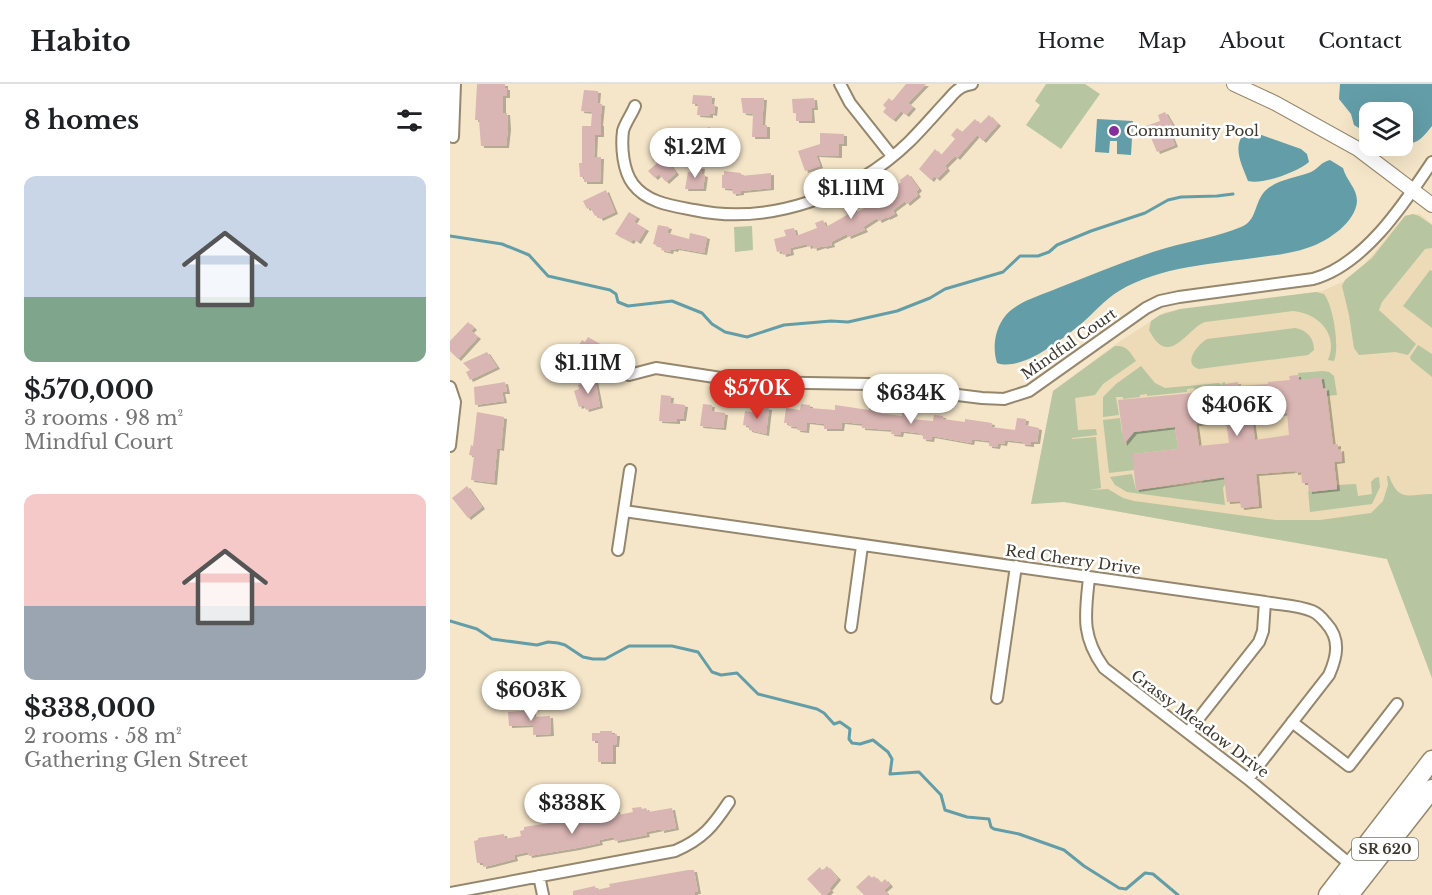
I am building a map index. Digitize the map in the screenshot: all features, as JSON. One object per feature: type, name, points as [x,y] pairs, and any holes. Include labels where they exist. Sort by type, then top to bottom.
[{"type":"main road","points":[[1328,895],[1432,760]]},
{"type":"main road","name":"SR 620","points":[[1349,895],[1432,789]]},
{"type":"main road","points":[[1337,895],[1349,876],[1351,865]]},
{"type":"street","points":[[453,137],[455,84]]},
{"type":"street","points":[[840,84],[850,104],[892,156]]},
{"type":"street","points":[[635,106],[623,129],[624,156],[626,170],[640,193],[655,201],[706,212],[741,214],[772,211],[803,204],[833,193],[861,178],[907,143],[959,88],[972,84]]},
{"type":"street","points":[[1233,84],[1275,103],[1358,149],[1432,204]]},
{"type":"street","name":"Mindful Court","points":[[629,375],[656,368],[747,382],[870,384],[1004,399],[1029,391],[1146,308],[1160,301],[1329,275],[1346,264],[1373,239],[1414,190],[1432,162]]},
{"type":"street","points":[[450,387],[455,402],[450,446]]},
{"type":"street","points":[[618,550],[630,471]]},
{"type":"street","name":"Red Cherry Drive","points":[[624,511],[1265,602],[1313,611],[1331,628],[1335,636],[1336,655],[1329,675],[1248,778]]},
{"type":"street","points":[[851,627],[862,546]]},
{"type":"street","points":[[997,698],[1016,566]]},
{"type":"street","name":"Grassy Meadow Drive","points":[[1089,578],[1085,615],[1092,651],[1104,668],[1248,778],[1351,865]]},
{"type":"street","points":[[1188,732],[1258,642],[1263,631],[1265,602]]},
{"type":"street","points":[[1292,722],[1349,766],[1397,704]]},
{"type":"street","points":[[450,893],[675,850],[701,838],[716,823],[729,802]]},
{"type":"street","points":[[539,876],[543,895]]},
{"type":"shaded area","points":[[1420,214],[1432,224],[1432,678],[1387,559],[1064,502],[1031,504],[1053,391],[1116,344],[1165,312],[1322,291],[1354,277],[1405,215]]},
{"type":"green space","points":[[1046,84],[1085,84],[1100,94],[1061,149],[1026,125],[1040,105],[1035,101]]},
{"type":"green space","points":[[1413,214],[1432,225],[1432,248],[1425,249],[1382,302],[1379,310],[1416,344],[1408,355],[1395,352],[1359,355],[1354,348],[1342,286],[1345,280],[1372,258],[1405,216]]},
{"type":"green space","points":[[752,226],[753,250],[735,252],[734,227]]},
{"type":"green space","points":[[1430,270],[1432,271],[1432,328],[1403,306]]},
{"type":"green space","points":[[1316,292],[1324,294],[1333,316],[1336,337],[1334,361],[1328,360],[1331,342],[1324,326],[1311,316],[1293,311],[1205,322],[1171,347],[1156,341],[1149,330],[1151,321],[1160,315],[1180,309]]},
{"type":"green space","points":[[1295,328],[1311,338],[1314,350],[1308,355],[1199,369],[1192,363],[1193,354],[1207,339]]},
{"type":"green space","points":[[1418,345],[1432,354],[1432,377],[1411,360],[1410,357]]},
{"type":"green space","points":[[1115,346],[1125,348],[1136,361],[1103,384],[1095,395],[1075,398],[1078,430],[1096,429],[1097,435],[1072,438],[1096,437],[1101,488],[1090,490],[1108,489],[1123,498],[1134,501],[1276,520],[1320,520],[1371,513],[1383,501],[1388,485],[1387,476],[1401,494],[1432,494],[1432,678],[1387,559],[1064,502],[1031,504],[1053,391]]},
{"type":"green space","points":[[1141,366],[1155,383],[1165,388],[1219,383],[1222,385],[1225,382],[1225,387],[1211,386],[1211,391],[1195,392],[1194,388],[1187,389],[1187,392],[1147,396],[1147,394],[1123,399],[1123,397],[1116,397],[1119,415],[1103,417],[1103,397],[1116,384]]},
{"type":"green space","points":[[1323,371],[1334,376],[1337,395],[1327,396],[1321,378],[1299,380],[1298,373]]},
{"type":"green space","points":[[1120,418],[1122,433],[1175,427],[1178,449],[1133,454],[1134,470],[1109,473],[1103,420]]},
{"type":"green space","points":[[1132,474],[1136,490],[1202,483],[1202,481],[1229,477],[1223,488],[1225,505],[1127,492],[1115,485],[1110,477]]},
{"type":"green space","points":[[1379,477],[1380,487],[1372,504],[1310,512],[1308,490],[1309,492],[1337,489],[1337,485],[1356,484],[1358,496],[1372,494],[1371,482]]},
{"type":"water","points":[[1340,84],[1432,84],[1432,126],[1419,140],[1413,143],[1413,102],[1359,102],[1359,128],[1354,125],[1351,114],[1339,99]]},
{"type":"water","name":"Community Pool","points":[[1097,119],[1133,121],[1131,155],[1117,154],[1117,141],[1110,141],[1109,153],[1095,152]]},
{"type":"water","points":[[1256,133],[1301,149],[1307,154],[1309,162],[1280,177],[1248,181],[1240,160],[1239,143],[1241,138]]},
{"type":"water","points":[[1330,160],[1343,168],[1357,201],[1352,216],[1340,230],[1325,240],[1292,252],[1188,267],[1152,276],[1119,291],[1063,338],[1030,359],[1007,365],[997,363],[995,344],[997,332],[1002,320],[1017,306],[1139,257],[1241,227],[1250,221],[1261,196],[1270,187],[1281,181],[1311,172]]},
{"type":"building","points":[[477,84],[505,84],[507,88],[507,96],[503,96],[503,113],[507,113],[508,128],[506,146],[481,146],[479,120],[475,120]]},
{"type":"building","points":[[906,84],[926,84],[908,103],[913,107],[906,115],[901,111],[893,120],[883,112],[886,108],[883,105],[889,98],[892,101]]},
{"type":"building","points":[[584,90],[598,91],[597,103],[602,104],[601,135],[595,135],[594,157],[601,157],[600,182],[584,182],[584,177],[580,177],[582,126],[591,126],[592,112],[581,111]]},
{"type":"building","points":[[693,95],[712,96],[711,104],[715,105],[714,114],[697,115],[698,104],[692,104]]},
{"type":"building","points":[[741,98],[764,98],[762,125],[767,125],[767,137],[752,137],[753,114],[743,113]]},
{"type":"building","points":[[814,98],[815,108],[811,108],[812,121],[796,121],[792,99]]},
{"type":"building","points":[[1165,112],[1175,129],[1173,129],[1175,133],[1171,135],[1175,145],[1157,152],[1146,126],[1160,121],[1158,115]]},
{"type":"building","points":[[989,115],[998,124],[983,141],[977,135],[957,158],[955,156],[945,166],[947,169],[937,179],[934,176],[931,180],[919,169],[935,149],[941,155],[955,139],[951,135],[957,128],[962,132],[975,119],[980,124]]},
{"type":"building","points":[[710,127],[710,132],[717,129],[723,148],[715,151],[714,148],[706,150],[701,130]]},
{"type":"building","points":[[820,133],[844,134],[844,144],[839,144],[839,156],[816,155],[820,166],[805,171],[798,151],[820,144]]},
{"type":"building","points":[[658,134],[678,134],[678,150],[656,149]]},
{"type":"building","points":[[664,157],[676,173],[666,182],[659,174],[655,178],[648,171]]},
{"type":"building","points":[[695,166],[702,167],[701,174],[705,175],[703,189],[685,189],[688,172],[694,173]]},
{"type":"building","points":[[724,171],[741,173],[741,176],[771,173],[771,188],[733,194],[732,189],[722,188]]},
{"type":"building","points":[[908,174],[919,189],[916,192],[918,195],[907,204],[905,201],[893,210],[895,214],[879,221],[877,218],[863,227],[865,230],[848,237],[847,234],[831,242],[832,245],[814,249],[813,245],[808,247],[807,244],[790,248],[791,253],[783,255],[782,251],[777,252],[774,239],[786,236],[784,230],[794,228],[796,236],[817,228],[815,223],[823,220],[826,227],[847,215],[845,211],[853,207],[856,213],[876,201],[874,197],[882,192],[884,196]]},
{"type":"building","points":[[606,190],[615,212],[600,219],[598,215],[595,216],[590,207],[587,209],[583,201]]},
{"type":"building","points":[[629,212],[637,217],[634,222],[646,229],[638,242],[633,239],[631,242],[615,234]]},
{"type":"building","points":[[658,225],[669,227],[667,233],[689,239],[690,233],[707,237],[704,253],[676,248],[671,249],[670,252],[661,250],[662,247],[653,244]]},
{"type":"building","points":[[468,322],[474,328],[471,331],[478,337],[458,359],[450,351],[450,341]]},
{"type":"building","points":[[588,337],[602,345],[595,357],[598,360],[593,368],[576,358],[580,350],[577,348],[582,340],[585,342]]},
{"type":"building","points":[[487,352],[497,367],[470,380],[466,372],[470,370],[463,363]]},
{"type":"building","points":[[1298,375],[1299,380],[1321,377],[1323,389],[1326,388],[1333,445],[1338,444],[1338,450],[1341,449],[1342,461],[1334,462],[1337,489],[1309,492],[1308,483],[1302,483],[1301,472],[1256,474],[1259,506],[1241,508],[1240,501],[1227,502],[1224,477],[1136,490],[1132,454],[1178,449],[1175,427],[1134,432],[1124,444],[1118,400],[1215,391],[1214,389],[1225,387],[1225,384],[1238,382],[1238,386],[1268,384],[1268,382],[1290,380],[1289,376]],"holes":[[[1287,413],[1289,435],[1255,440],[1252,418]],[[1226,421],[1229,443],[1199,446],[1196,424]]]},
{"type":"building","points":[[595,380],[600,406],[586,410],[584,405],[579,407],[574,391],[579,389],[578,385]]},
{"type":"building","points":[[505,382],[507,392],[502,392],[504,401],[475,405],[474,387]]},
{"type":"building","points":[[661,395],[671,396],[670,403],[685,405],[683,419],[677,419],[677,422],[659,421]]},
{"type":"building","points":[[703,404],[712,405],[711,411],[725,413],[723,428],[700,426]]},
{"type":"building","points":[[801,404],[810,405],[810,408],[835,410],[835,405],[869,410],[869,406],[878,407],[878,413],[902,416],[902,410],[912,411],[911,419],[933,421],[934,415],[943,416],[943,419],[992,423],[991,427],[1015,430],[1017,418],[1026,419],[1025,425],[1039,428],[1037,442],[1031,442],[1031,445],[1005,440],[1004,444],[998,443],[997,447],[989,446],[989,441],[972,439],[971,443],[932,436],[931,440],[923,439],[923,435],[918,433],[901,431],[900,435],[891,434],[892,430],[862,428],[862,424],[842,422],[841,429],[824,429],[824,424],[807,422],[806,431],[797,430],[798,427],[784,423],[786,408],[800,410]]},
{"type":"building","points":[[760,407],[769,408],[766,434],[749,430],[749,426],[743,425],[745,411],[759,413]]},
{"type":"building","points":[[477,412],[504,417],[501,449],[497,448],[494,483],[471,480],[474,456],[469,455],[471,445],[473,446]]},
{"type":"building","points":[[467,486],[482,507],[468,518],[452,498]]},
{"type":"building","points":[[533,710],[533,717],[550,716],[551,734],[533,735],[533,725],[509,726],[508,712]]},
{"type":"building","points":[[600,731],[612,731],[612,734],[617,734],[616,745],[613,745],[613,762],[598,762],[598,741],[592,741],[592,733],[600,733]]},
{"type":"building","points":[[632,808],[646,808],[648,812],[672,808],[676,828],[646,832],[647,835],[615,841],[614,837],[599,840],[600,843],[529,856],[528,852],[514,855],[515,859],[483,867],[483,863],[477,863],[474,841],[478,838],[504,834],[505,839],[521,836],[520,831],[524,830],[524,827],[594,816],[595,819],[610,816],[609,812],[617,810],[618,815],[633,812]]},
{"type":"building","points":[[827,866],[838,878],[829,889],[831,890],[826,895],[822,895],[807,879],[820,867],[822,871]]},
{"type":"building","points":[[694,870],[698,892],[695,892],[695,895],[573,895],[573,891],[595,886],[596,890],[610,887],[609,884]]},
{"type":"building","points":[[869,875],[872,878],[874,876],[881,883],[885,879],[890,885],[884,890],[888,895],[864,895],[856,887]]},
{"type":"waterway","points":[[450,236],[502,244],[529,255],[548,276],[610,290],[616,294],[618,302],[628,306],[672,301],[702,313],[712,324],[725,332],[747,337],[784,325],[848,322],[897,311],[930,298],[945,289],[1003,272],[1020,256],[1038,256],[1049,252],[1057,245],[1145,213],[1168,200],[1233,194]]},
{"type":"waterway","points":[[450,621],[477,629],[492,639],[537,645],[548,642],[558,643],[583,657],[593,659],[605,659],[629,646],[672,646],[698,652],[712,672],[721,675],[737,673],[758,694],[817,709],[834,724],[840,722],[850,729],[849,739],[852,743],[860,744],[873,740],[888,752],[892,759],[890,774],[919,772],[941,795],[945,810],[967,817],[989,819],[994,829],[1019,834],[1064,850],[1119,888],[1126,889],[1145,873],[1153,874],[1178,895]]},
{"type":"place","name":"Community Pool","points":[[1114,131]]}]
